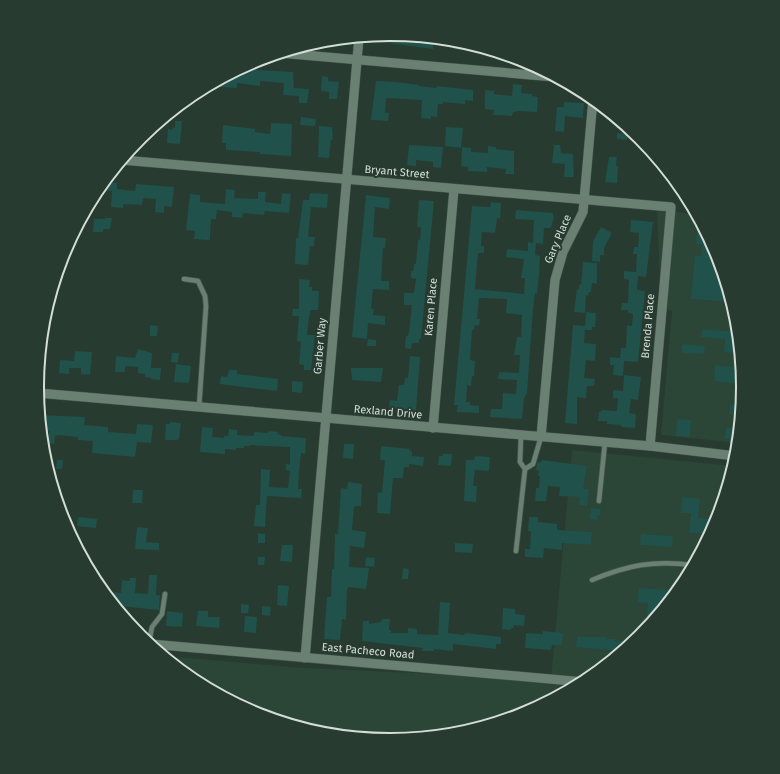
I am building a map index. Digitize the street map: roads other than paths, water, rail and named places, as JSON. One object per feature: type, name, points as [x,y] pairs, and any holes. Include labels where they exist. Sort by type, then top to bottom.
[{"type":"street","name":"Garber Way","points":[[305,658],[358,43]]},
{"type":"street","points":[[295,54],[540,76]]},
{"type":"street","name":"Gary Place","points":[[541,437],[555,280],[563,252],[580,218],[585,200],[592,106]]},
{"type":"street","name":"Bryant Street","points":[[129,161],[671,208]]},
{"type":"street","name":"Karen Place","points":[[433,428],[454,189]]},
{"type":"street","name":"Brenda Place","points":[[650,446],[671,208]]},
{"type":"street","name":"Rexland Drive","points":[[44,394],[650,446],[729,455]]},
{"type":"street","name":"East Pacheco Road","points":[[160,645],[572,681]]},
{"type":"lane","points":[[184,279],[198,281],[205,296],[206,306],[199,407]]},
{"type":"lane","points":[[516,552],[525,469],[520,462],[521,435]]},
{"type":"lane","points":[[525,469],[533,464],[541,437]]},
{"type":"lane","points":[[599,501],[604,442]]},
{"type":"lane","points":[[592,580],[619,568],[660,562],[687,564]]},
{"type":"lane","points":[[150,637],[152,627],[160,618],[164,608],[165,594]]}]
